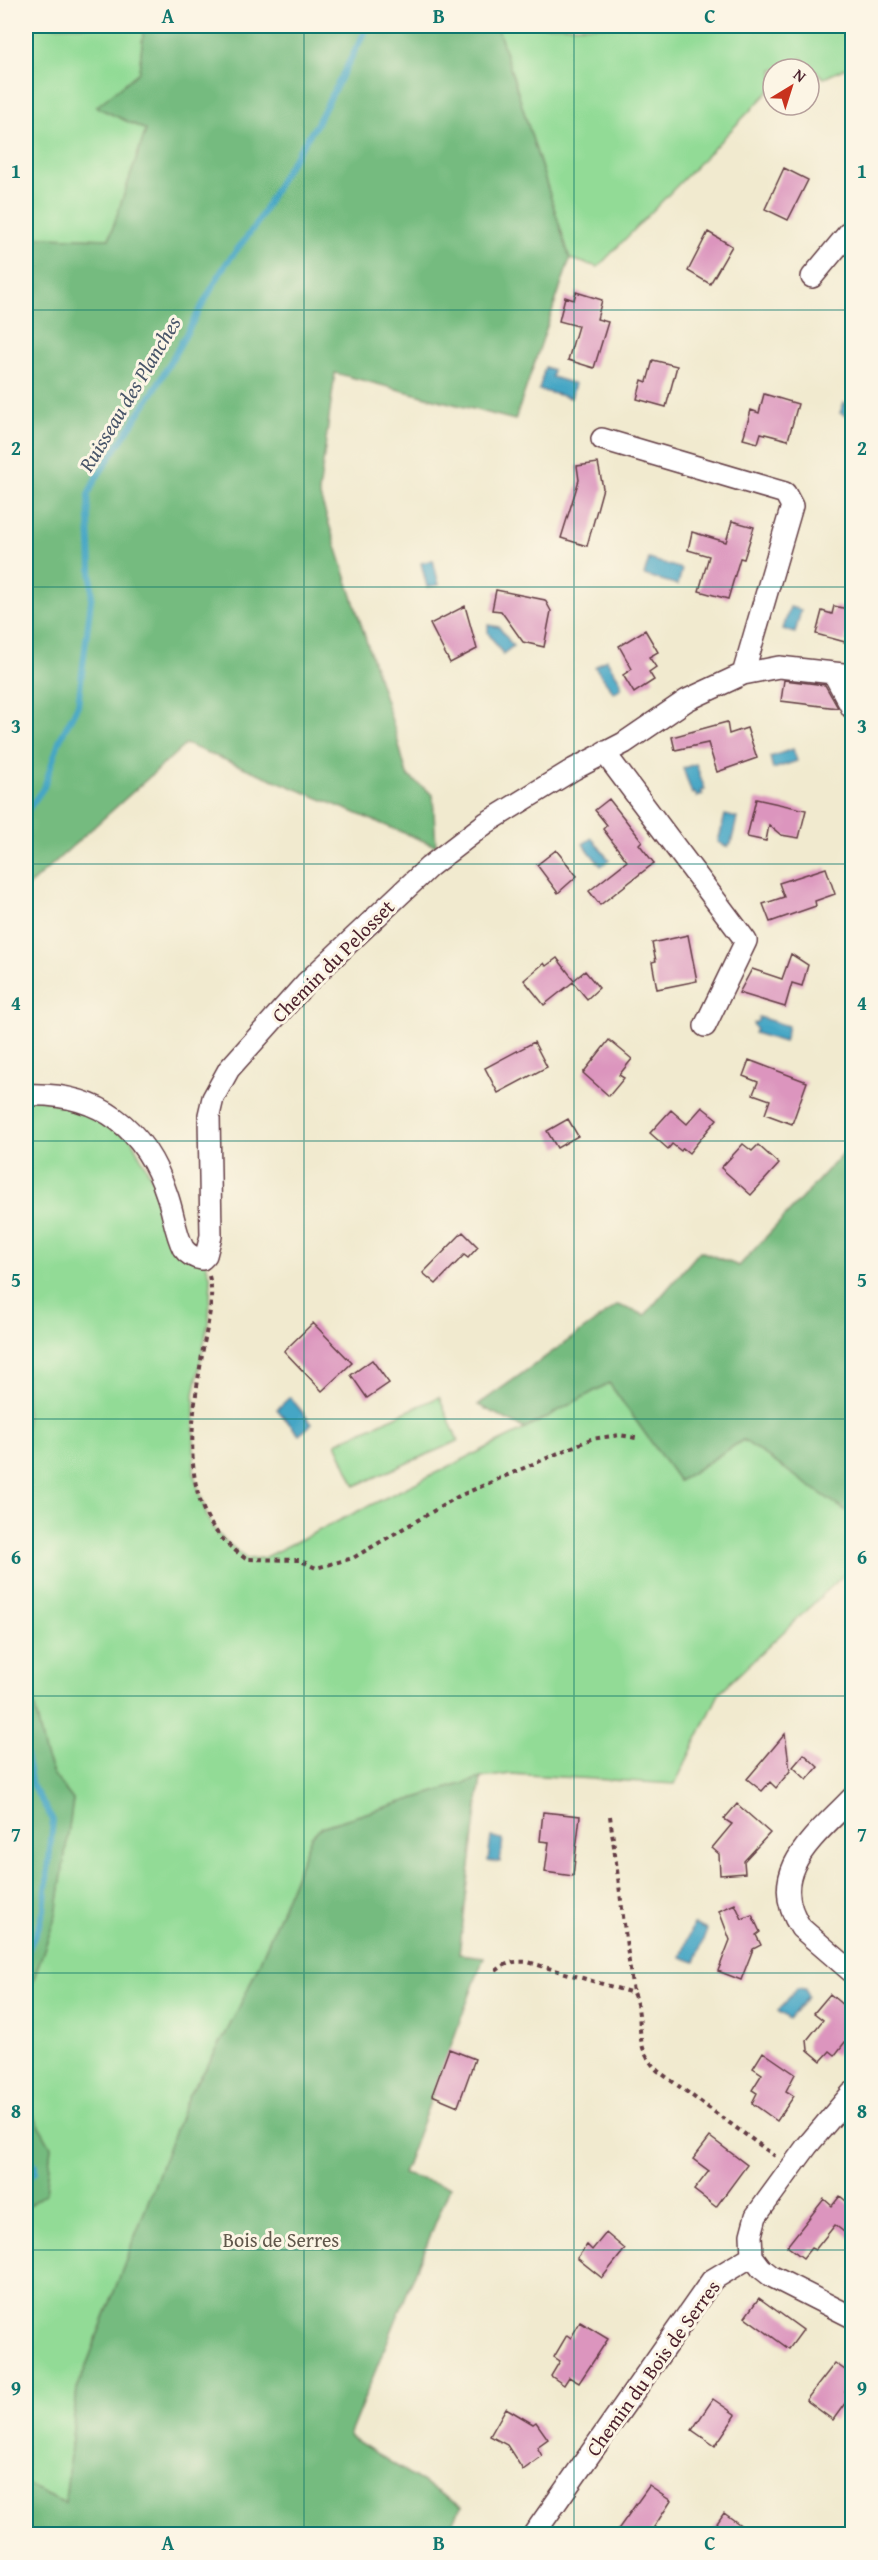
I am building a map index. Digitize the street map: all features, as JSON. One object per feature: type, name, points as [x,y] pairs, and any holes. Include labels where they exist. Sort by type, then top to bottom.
[{"type":"street","points":[[812,277],[852,229]]},
{"type":"street","points":[[602,439],[784,493],[792,506],[743,675]]},
{"type":"street","name":"Chemin du Pelosset","points":[[204,1258],[212,1236],[209,1115],[218,1084],[242,1052],[306,983],[429,867],[486,823],[604,752],[624,743],[687,700],[743,675],[780,667],[843,675]]},
{"type":"street","points":[[843,675],[852,708]]},
{"type":"street","points":[[604,752],[746,941],[705,1026]]},
{"type":"street","points":[[26,1095],[51,1095],[99,1108],[111,1114],[138,1137],[160,1176],[183,1247],[194,1258],[204,1258]]},
{"type":"street","points":[[852,1798],[795,1861],[789,1876],[787,1893],[801,1928],[852,1972]]},
{"type":"street","points":[[852,2093],[756,2216],[751,2235],[752,2256],[761,2268],[771,2276],[852,2317]]},
{"type":"street","name":"Chemin du Bois de Serres","points":[[534,2535],[712,2280],[752,2256]]},
{"type":"path","points":[[204,1258],[211,1279],[209,1318],[194,1394],[194,1474],[208,1519],[218,1534],[246,1559],[299,1560],[316,1568],[353,1558],[459,1497],[591,1439],[620,1435],[636,1438]]},
{"type":"path","points":[[610,1816],[633,1993],[638,2003],[641,2045],[647,2060],[658,2071],[792,2168]]},
{"type":"path","points":[[496,1971],[505,1963],[528,1962],[633,1993]]},
{"type":"green space","points":[[26,26],[144,26],[139,72],[97,107],[146,130],[109,239],[39,237],[26,261]]},
{"type":"green space","points":[[144,26],[497,26],[570,259],[515,420],[335,373],[319,493],[394,727],[407,775],[433,795],[436,846],[186,744],[26,888],[26,261],[39,237],[109,239],[146,130],[96,107],[139,72]]},
{"type":"green space","points":[[497,26],[852,26],[852,65],[824,78],[821,75],[821,57],[761,57],[761,99],[598,267],[570,259]]},
{"type":"green space","points":[[26,1095],[122,1122],[178,1228],[204,1258],[211,1279],[209,1318],[194,1394],[194,1475],[208,1519],[218,1534],[246,1559],[263,1558],[525,1429],[609,1383],[679,1481],[743,1440],[852,1515],[852,1567],[720,1692],[675,1784],[511,1774],[481,1778],[321,1827],[311,1837],[241,2003],[225,2035],[188,2096],[77,2390],[65,2503],[26,2484],[26,2207],[46,2193],[51,2147],[26,2102],[29,1992],[56,1915],[73,1800],[53,1774],[45,1753],[30,1686],[31,1614],[26,1606]]},
{"type":"green space","points":[[852,1144],[852,1515],[743,1440],[679,1481],[609,1383],[525,1429],[478,1405],[618,1305],[645,1315],[700,1251],[739,1266]]},
{"type":"green space","points":[[439,1397],[458,1441],[355,1486],[336,1443]]},
{"type":"green space","points":[[26,1606],[31,1614],[30,1686],[45,1753],[53,1774],[73,1800],[56,1915],[29,1992],[30,2020],[26,2039]]},
{"type":"green space","name":"Bois de Serres","points":[[481,1778],[459,1954],[484,1957],[403,2174],[450,2187],[349,2436],[461,2507],[447,2534],[26,2534],[26,2484],[65,2503],[77,2390],[188,2096],[225,2035],[241,2003],[311,1837],[321,1827]]},
{"type":"green space","points":[[26,2102],[51,2147],[46,2193],[26,2207]]},
{"type":"water","points":[[545,367],[553,370],[552,377],[575,384],[571,398],[539,390]]},
{"type":"water","points":[[844,403],[852,405],[852,418],[840,413]]},
{"type":"water","points":[[649,559],[682,569],[678,585],[644,575]]},
{"type":"water","points":[[433,560],[439,585],[427,587],[421,563]]},
{"type":"water","points":[[790,607],[801,610],[795,633],[783,629]]},
{"type":"water","points":[[488,625],[499,627],[513,646],[503,654],[488,633]]},
{"type":"water","points":[[606,659],[621,682],[622,687],[614,693],[595,667]]},
{"type":"water","points":[[793,749],[797,761],[773,769],[770,757]]},
{"type":"water","points":[[696,764],[705,790],[701,791],[703,795],[697,797],[695,793],[692,794],[683,768]]},
{"type":"water","points":[[725,815],[737,818],[731,844],[726,847],[718,842]]},
{"type":"water","points":[[592,838],[609,860],[601,866],[583,844]]},
{"type":"water","points":[[759,1017],[788,1026],[784,1042],[754,1033],[756,1029],[753,1024],[758,1021]]},
{"type":"water","points":[[290,1397],[312,1424],[299,1435],[277,1409]]},
{"type":"water","points":[[491,1837],[503,1839],[500,1862],[488,1861]]},
{"type":"water","points":[[693,1924],[707,1930],[695,1962],[681,1957]]},
{"type":"water","points":[[797,1988],[805,1989],[808,1997],[789,2019],[778,2011]]},
{"type":"building","points":[[784,168],[808,180],[788,220],[765,209]]},
{"type":"building","points":[[708,232],[732,246],[710,284],[688,271]]},
{"type":"building","points":[[576,292],[602,300],[597,319],[608,322],[594,368],[568,360],[578,326],[559,321],[565,297],[574,300]]},
{"type":"building","points":[[653,360],[677,366],[666,407],[637,399],[642,380],[647,382]]},
{"type":"building","points":[[764,394],[798,404],[788,440],[761,433],[758,443],[743,439],[751,410],[759,413]]},
{"type":"building","points":[[598,463],[603,488],[587,546],[561,538],[579,480],[577,466]]},
{"type":"building","points":[[732,521],[754,527],[744,559],[740,558],[728,599],[699,591],[709,556],[688,550],[692,532],[726,542]]},
{"type":"building","points":[[496,590],[545,600],[551,611],[544,647],[523,642],[501,611],[492,610]]},
{"type":"building","points":[[465,606],[477,649],[450,663],[430,624]]},
{"type":"building","points":[[834,606],[852,610],[852,636],[847,634],[845,642],[816,634],[822,611],[832,614]]},
{"type":"building","points":[[645,630],[658,652],[649,657],[656,667],[649,672],[654,680],[634,693],[623,675],[632,669],[619,646]]},
{"type":"building","points":[[784,680],[825,685],[838,708],[781,701]]},
{"type":"building","points":[[727,722],[729,734],[747,728],[757,758],[717,772],[708,743],[675,750],[672,737]]},
{"type":"building","points":[[609,799],[642,841],[639,844],[654,863],[600,905],[589,891],[627,861],[603,829],[607,825],[595,810]]},
{"type":"building","points":[[756,799],[806,810],[799,838],[781,835],[769,825],[766,841],[747,837]]},
{"type":"building","points":[[556,850],[577,876],[558,893],[537,865]]},
{"type":"building","points":[[826,868],[835,894],[815,901],[816,906],[770,922],[763,904],[784,897],[779,883]]},
{"type":"building","points":[[688,935],[697,981],[657,989],[652,962],[656,961],[652,943]]},
{"type":"building","points":[[791,954],[808,965],[802,986],[792,983],[785,1007],[739,993],[752,969],[782,979]]},
{"type":"building","points":[[557,958],[574,980],[585,971],[599,988],[587,999],[573,982],[544,1005],[524,980],[544,963],[546,966]]},
{"type":"building","points":[[609,1040],[632,1059],[619,1075],[624,1078],[609,1096],[583,1073]]},
{"type":"building","points":[[534,1042],[547,1067],[498,1093],[485,1068]]},
{"type":"building","points":[[749,1060],[807,1082],[792,1124],[765,1114],[770,1100],[753,1094],[758,1082],[743,1076]]},
{"type":"building","points":[[702,1107],[717,1119],[689,1153],[683,1148],[681,1151],[672,1144],[668,1149],[650,1133],[671,1110],[687,1124]]},
{"type":"building","points":[[568,1119],[578,1136],[557,1148],[547,1131]]},
{"type":"building","points":[[743,1144],[752,1151],[758,1145],[779,1164],[751,1195],[721,1168]]},
{"type":"building","points":[[463,1232],[478,1247],[468,1258],[464,1255],[436,1284],[423,1273]]},
{"type":"building","points":[[313,1323],[352,1363],[322,1391],[284,1351]]},
{"type":"building","points":[[372,1360],[389,1383],[367,1398],[351,1375]]},
{"type":"building","points":[[785,1734],[790,1771],[776,1788],[770,1782],[762,1791],[747,1779]]},
{"type":"building","points":[[804,1754],[818,1767],[807,1780],[793,1767]]},
{"type":"building","points":[[737,1804],[770,1833],[744,1861],[745,1873],[720,1875],[719,1854],[712,1848],[732,1824],[724,1819]]},
{"type":"building","points":[[543,1812],[580,1816],[573,1876],[545,1872],[549,1842],[540,1841]]},
{"type":"building","points":[[735,1904],[742,1919],[752,1915],[760,1932],[756,1935],[761,1945],[753,1949],[741,1980],[718,1971],[730,1940],[719,1911]]},
{"type":"building","points":[[830,1994],[852,2013],[852,2033],[835,2055],[830,2051],[821,2061],[808,2050],[807,2040],[823,2020],[814,2013]]},
{"type":"building","points":[[449,2049],[475,2059],[458,2106],[432,2095]]},
{"type":"building","points":[[763,2052],[795,2074],[786,2091],[794,2096],[777,2121],[752,2103],[757,2093],[752,2090],[762,2074],[753,2068]]},
{"type":"building","points":[[710,2137],[747,2165],[716,2207],[694,2190],[709,2171],[693,2159]]},
{"type":"building","points":[[840,2196],[852,2206],[852,2238],[835,2225],[815,2250],[811,2248],[803,2258],[787,2246],[824,2199],[832,2206]]},
{"type":"building","points":[[606,2233],[625,2249],[602,2278],[577,2258],[587,2245],[592,2250]]},
{"type":"building","points":[[759,2298],[803,2330],[789,2349],[745,2317]]},
{"type":"building","points":[[580,2322],[608,2339],[579,2383],[569,2377],[564,2385],[551,2376],[560,2361],[554,2357],[567,2335],[571,2338]]},
{"type":"building","points":[[835,2363],[852,2375],[852,2380],[845,2391],[851,2395],[833,2420],[806,2400]]},
{"type":"building","points":[[713,2399],[736,2415],[715,2446],[692,2430]]},
{"type":"building","points":[[506,2408],[533,2424],[536,2422],[548,2439],[537,2447],[542,2456],[523,2470],[507,2445],[490,2436]]},
{"type":"building","points":[[649,2486],[671,2501],[649,2535],[614,2535]]},
{"type":"building","points":[[724,2513],[754,2535],[709,2535]]},
{"type":"waterway","name":"Ruisseau des Planches","points":[[26,813],[44,787],[60,739],[78,705],[92,592],[88,495],[95,480],[155,389],[225,265],[256,225],[284,173],[316,125],[368,26]]},
{"type":"waterway","name":"Ruisseau des Planches","points":[[26,1755],[32,1785],[53,1820],[44,1910],[26,1955]]},
{"type":"waterway","name":"Ruisseau des Planches","points":[[26,2156],[35,2166],[35,2172],[26,2180]]}]
